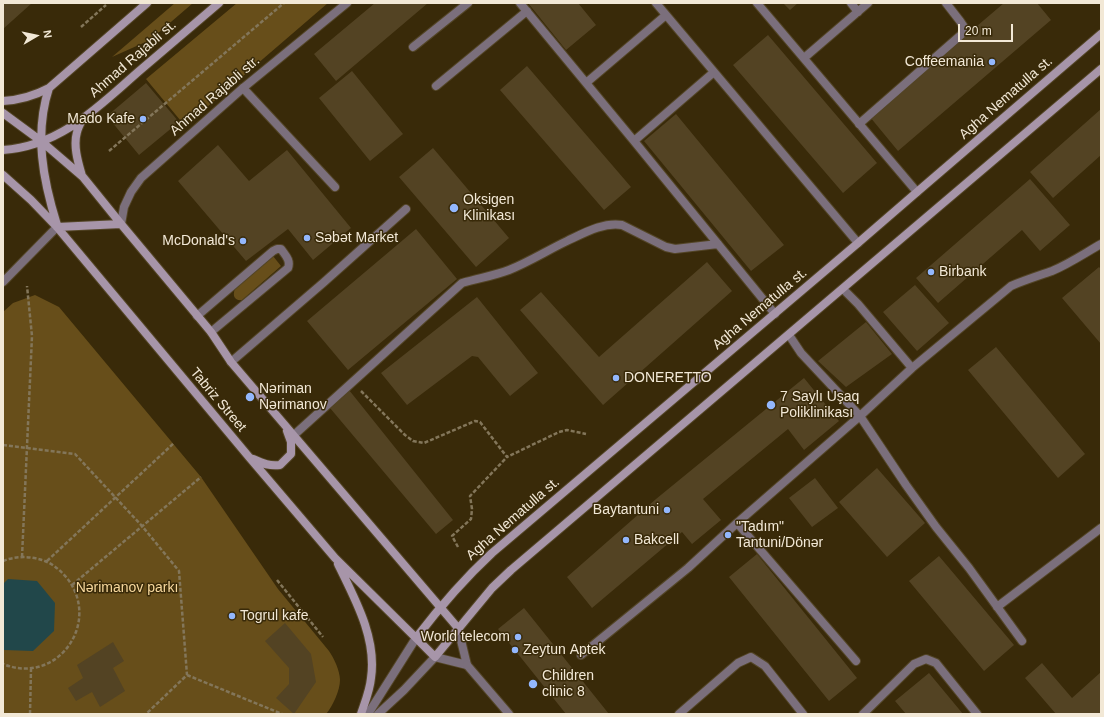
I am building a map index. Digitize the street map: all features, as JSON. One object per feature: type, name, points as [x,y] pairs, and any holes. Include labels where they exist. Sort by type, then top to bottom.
[{"type":"main road","points":[[3,101],[25,98],[49,88],[147,3]]},
{"type":"main road","name":"Ahmad Rajabli st.","points":[[3,150],[41,142],[56,136],[82,120],[219,3]]},
{"type":"main road","name":"Agha Nematulla st.","points":[[416,638],[440,607],[492,553],[775,314],[1101,34]]},
{"type":"main road","points":[[436,656],[492,588],[511,570],[1101,69]]},
{"type":"main road","points":[[49,88],[42,113],[42,160],[45,183],[57,227],[121,224]]},
{"type":"main road","points":[[3,113],[83,177],[211,332],[231,362],[458,628]]},
{"type":"main road","points":[[82,120],[77,132],[76,146],[78,162],[83,177]]},
{"type":"main road","name":"Tabriz Street","points":[[3,175],[31,200],[57,227],[335,558],[436,656]]},
{"type":"main road","points":[[249,457],[265,465],[280,465],[291,454],[291,442],[284,424]]},
{"type":"main road","points":[[335,558],[354,596],[365,623],[371,649],[371,680],[362,714]]},
{"type":"street","name":"Ahmad Rajabli str.","points":[[121,224],[124,207],[131,192],[141,178],[243,88],[347,3]]},
{"type":"street","points":[[413,47],[468,3]]},
{"type":"street","points":[[520,3],[775,314]]},
{"type":"street","points":[[656,3],[858,243]]},
{"type":"street","points":[[757,3],[917,192]]},
{"type":"street","points":[[851,3],[858,12]]},
{"type":"street","points":[[804,58],[868,3]]},
{"type":"street","points":[[859,124],[962,34],[964,27],[946,3]]},
{"type":"street","points":[[436,86],[527,11]]},
{"type":"street","points":[[586,83],[666,15]]},
{"type":"street","points":[[634,141],[714,72]]},
{"type":"street","points":[[243,88],[335,187]]},
{"type":"street","points":[[231,362],[406,209]]},
{"type":"street","points":[[294,435],[462,283],[510,269],[586,232],[606,225],[622,225],[675,249],[718,244]]},
{"type":"street","points":[[3,282],[57,227]]},
{"type":"street","points":[[581,655],[688,568],[912,368],[1011,286],[1023,280],[1052,271],[1071,262],[1101,244]]},
{"type":"street","points":[[197,316],[273,251],[281,249],[289,260],[290,264],[288,268],[211,332]]},
{"type":"street","points":[[843,289],[858,304],[912,368]]},
{"type":"street","points":[[788,335],[801,353],[860,416],[932,521],[1022,640]]},
{"type":"street","points":[[737,523],[856,661]]},
{"type":"street","points":[[997,607],[1101,528]]},
{"type":"street","points":[[458,628],[467,665],[510,714]]},
{"type":"street","points":[[368,714],[416,638]]},
{"type":"street","points":[[378,714],[404,690],[436,656],[467,665]]},
{"type":"street","points":[[679,714],[738,663],[752,658],[765,666],[803,714]]},
{"type":"street","points":[[863,714],[914,664],[926,659],[936,663],[977,714]]},
{"type":"path","points":[[109,151],[284,3]]},
{"type":"path","points":[[81,27],[106,5]]},
{"type":"path","points":[[22,557],[32,336],[27,286]]},
{"type":"path","points":[[353,382],[405,435],[413,441],[424,443],[475,421],[480,422],[507,457]]},
{"type":"path","points":[[458,547],[452,536],[470,519],[472,509],[470,496],[507,457],[559,432],[567,430],[586,434]]},
{"type":"path","points":[[47,561],[174,443]]},
{"type":"path","points":[[3,445],[75,454],[142,526],[179,571],[188,675]]},
{"type":"path","points":[[72,585],[201,477]]},
{"type":"path","points":[[3,561],[22,557],[35,558],[47,561],[61,571],[72,585],[79,602],[80,620],[74,638],[64,653],[49,664],[31,669],[12,668],[3,664]]},
{"type":"path","points":[[277,580],[324,637]]},
{"type":"path","points":[[30,714],[31,669]]},
{"type":"path","points":[[146,714],[188,675]]},
{"type":"path","points":[[188,675],[282,714]]},
{"type":"green space","points":[[175,3],[193,3],[150,40],[112,57]]},
{"type":"green space","points":[[237,3],[328,3],[185,126],[146,79]]},
{"type":"green space","points":[[273,256],[281,266],[242,300],[236,299],[234,296],[235,289]]},
{"type":"green space","name":"Nərimanov parkı","points":[[35,295],[59,307],[201,477],[278,589],[329,651],[333,657],[340,680],[336,698],[326,714],[3,714],[3,312],[13,303]]},
{"type":"water","points":[[8,579],[37,581],[55,603],[54,631],[33,651],[4,650],[3,648],[3,584]]},
{"type":"building","points":[[3,3],[32,3],[3,29]]},
{"type":"building","points":[[375,3],[428,3],[336,81],[314,54]]},
{"type":"building","points":[[528,3],[578,3],[596,25],[566,50]]},
{"type":"building","points":[[783,3],[798,3],[790,10]]},
{"type":"building","points":[[1004,3],[1037,3],[1051,20],[898,151],[870,117]]},
{"type":"building","points":[[768,35],[877,163],[843,193],[733,65]]},
{"type":"building","points":[[527,66],[631,187],[604,210],[500,90]]},
{"type":"building","points":[[352,71],[403,134],[370,161],[319,98]]},
{"type":"building","name":"Mado Kafe","points":[[146,83],[179,122],[139,155],[107,116]]},
{"type":"building","points":[[1101,109],[1101,155],[1053,198],[1030,172]]},
{"type":"building","points":[[676,114],[784,245],[751,271],[644,141]]},
{"type":"building","points":[[218,145],[249,181],[287,150],[351,228],[313,260],[288,229],[246,261],[178,181]]},
{"type":"building","name":"Oksigen Klinikası","points":[[433,148],[509,238],[476,267],[399,177]]},
{"type":"building","points":[[1030,179],[1070,225],[1040,251],[1022,230],[938,303],[916,278]]},
{"type":"building","points":[[416,229],[457,279],[348,370],[307,321]]},
{"type":"building","points":[[707,262],[732,291],[603,405],[520,310],[541,292],[599,357]]},
{"type":"building","points":[[1099,267],[1101,269],[1101,344],[1062,298]]},
{"type":"building","points":[[915,285],[949,323],[917,351],[883,312]]},
{"type":"building","points":[[477,297],[538,373],[510,396],[478,357],[472,356],[407,405],[381,373]]},
{"type":"building","points":[[866,322],[892,354],[846,387],[818,361]]},
{"type":"building","points":[[996,347],[1085,454],[1058,478],[968,370]]},
{"type":"building","points":[[804,378],[839,421],[804,450],[788,429],[703,499],[721,520],[692,544],[682,532],[592,608],[567,577],[656,499]]},
{"type":"building","points":[[349,390],[453,520],[436,534],[330,408]]},
{"type":"building","points":[[877,468],[925,523],[887,557],[839,502]]},
{"type":"building","points":[[815,478],[838,508],[812,527],[789,498]]},
{"type":"building","points":[[757,554],[857,678],[829,701],[729,577]]},
{"type":"building","points":[[939,556],[1014,645],[984,671],[909,581]]},
{"type":"building","points":[[524,608],[609,714],[566,714],[498,629]]},
{"type":"building","points":[[285,623],[311,654],[316,682],[294,714],[276,698],[289,684],[289,668],[265,641]]},
{"type":"building","points":[[113,642],[124,661],[113,668],[125,691],[100,707],[92,692],[76,701],[68,688],[83,678],[77,665]]},
{"type":"building","points":[[1042,663],[1072,698],[1101,672],[1101,714],[1056,714],[1025,678]]},
{"type":"building","points":[[929,673],[963,714],[906,714],[895,701]]},
{"type":"place","name":"Coffeemania","points":[[992,62]]},
{"type":"place","name":"Mado Kafe","points":[[143,119]]},
{"type":"place","name":"Oksigen Klinikası","points":[[454,208]]},
{"type":"place","name":"Səbət Market","points":[[307,238]]},
{"type":"place","name":"McDonald's","points":[[243,241]]},
{"type":"place","name":"Birbank","points":[[931,272]]},
{"type":"place","name":"DONERETTO","points":[[616,378]]},
{"type":"place","name":"Nəriman Nərimanov","points":[[250,397]]},
{"type":"place","name":"7 Saylı Uşaq Poliklinikası","points":[[771,405]]},
{"type":"place","name":"Baytantuni","points":[[667,510]]},
{"type":"place","name":"\"Tadım\" Tantuni/Dönər","points":[[728,535]]},
{"type":"place","name":"Bakcell","points":[[626,540]]},
{"type":"place","name":"Togrul kafe","points":[[232,616]]},
{"type":"place","name":"World telecom","points":[[518,637]]},
{"type":"place","name":"Zeytun Aptek","points":[[515,650]]},
{"type":"place","name":"Children clinic 8","points":[[533,684]]}]
